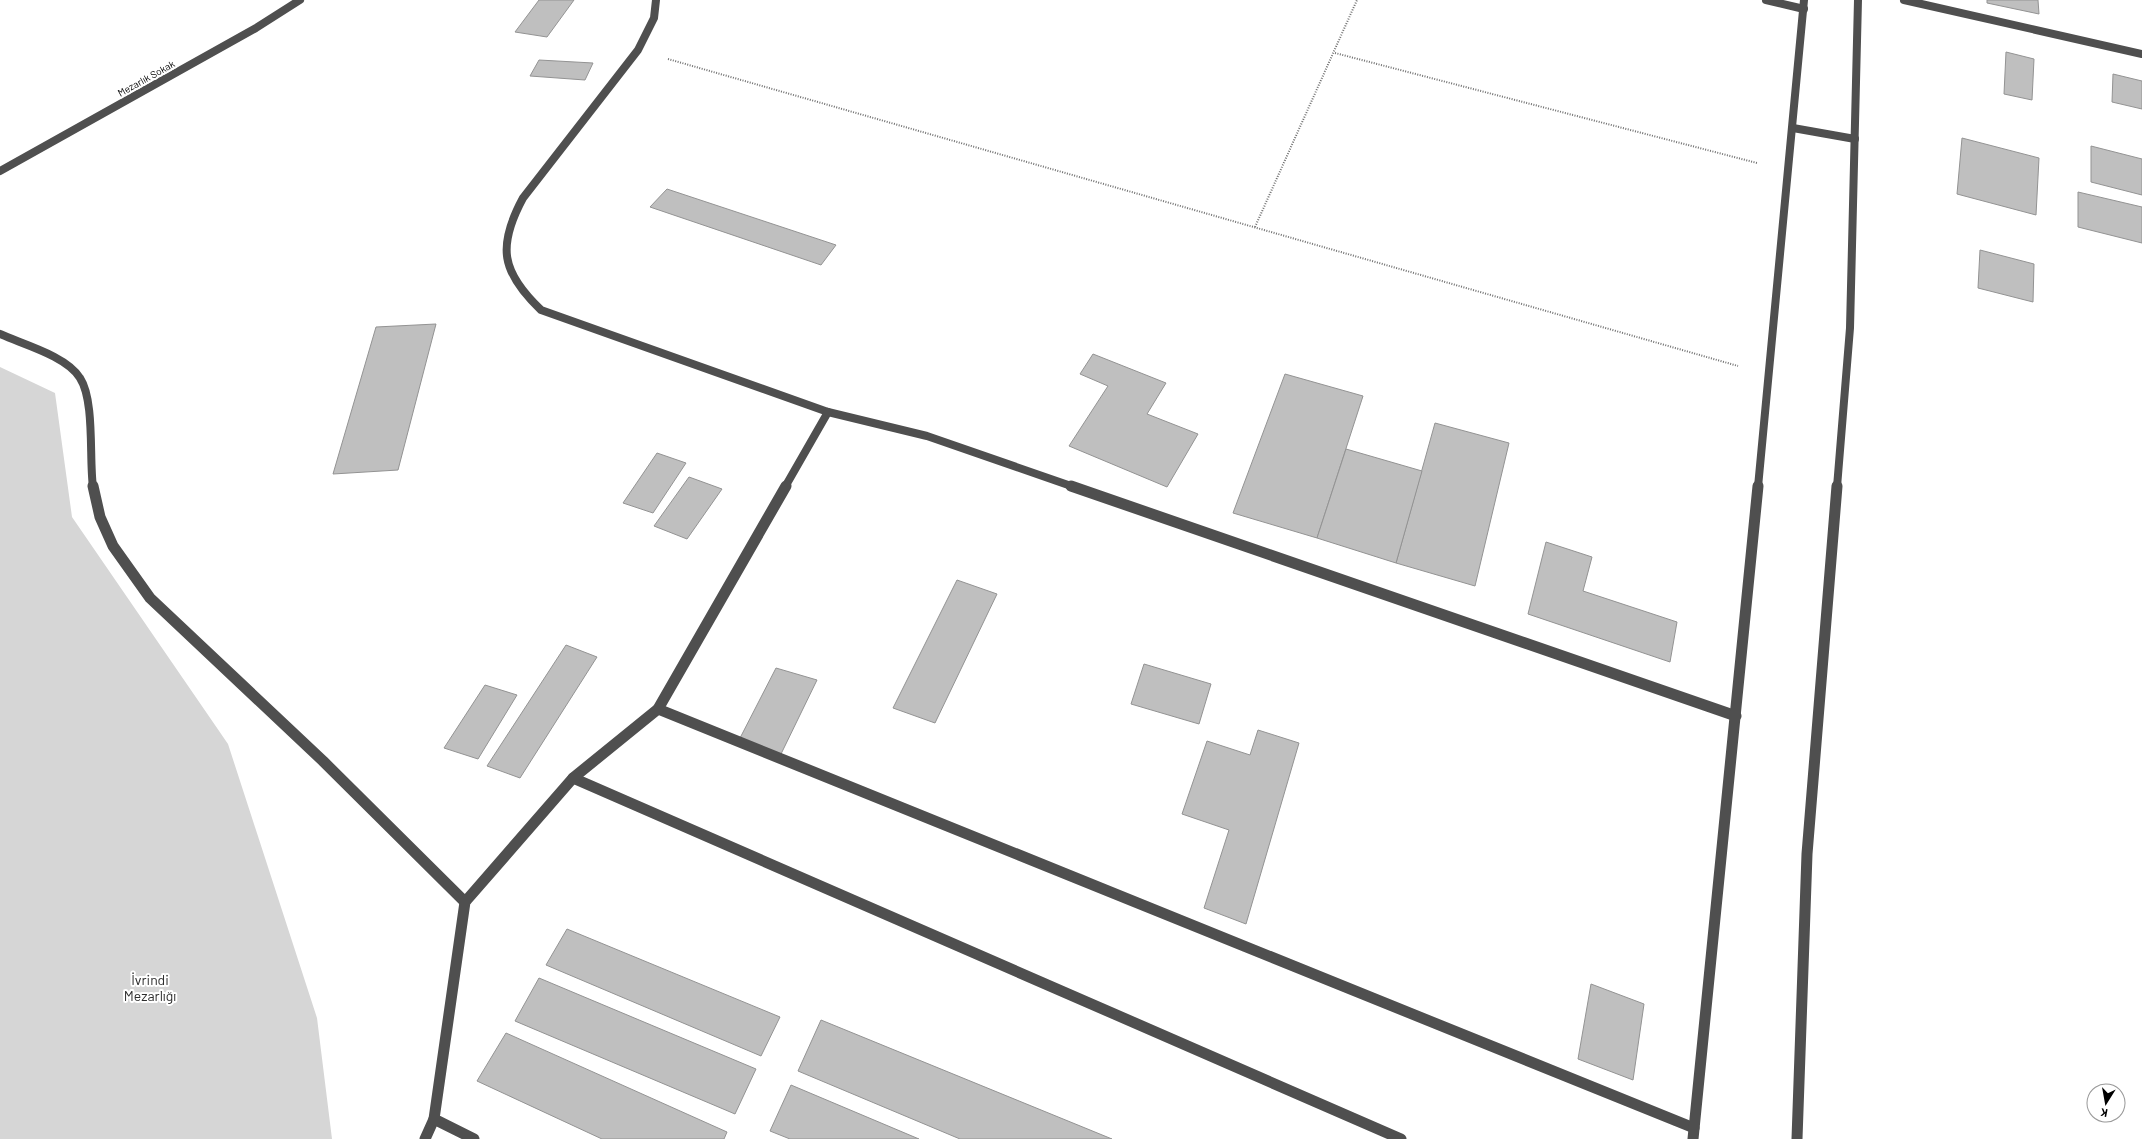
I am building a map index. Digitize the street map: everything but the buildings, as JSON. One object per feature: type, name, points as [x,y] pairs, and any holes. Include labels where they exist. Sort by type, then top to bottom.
[{"type":"street","name":"Mezarlık Sokak","points":[[0,171],[256,28],[300,0]]},
{"type":"street","points":[[656,0],[654,18],[638,50],[523,198],[513,214],[507,231],[505,248],[507,264],[514,281],[525,296],[541,310],[828,412],[927,436],[1736,716]]},
{"type":"street","points":[[658,709],[1694,1133],[1736,716],[1804,4],[1766,0]]},
{"type":"street","points":[[1797,1139],[1808,854],[1850,328],[1858,0]]},
{"type":"street","points":[[1904,0],[2142,54]]},
{"type":"street","points":[[1792,128],[1855,139]]},
{"type":"street","points":[[0,334],[68,365],[80,377],[86,392],[92,485],[98,512],[107,537],[126,569],[150,598],[323,761],[465,902]]},
{"type":"street","points":[[425,1139],[434,1119],[465,902],[573,778],[658,709],[828,412]]},
{"type":"street","points":[[573,778],[1401,1139]]},
{"type":"street","points":[[434,1119],[474,1139]]},
{"type":"path","points":[[1255,228],[1335,53],[1357,0]]},
{"type":"path","points":[[638,50],[1769,375]]},
{"type":"path","points":[[1335,53],[1788,171]]},
{"type":"green space","name":"İvrindi Mezarlığı","points":[[0,367],[55,393],[72,517],[228,744],[317,1018],[332,1139],[0,1139]]}]
